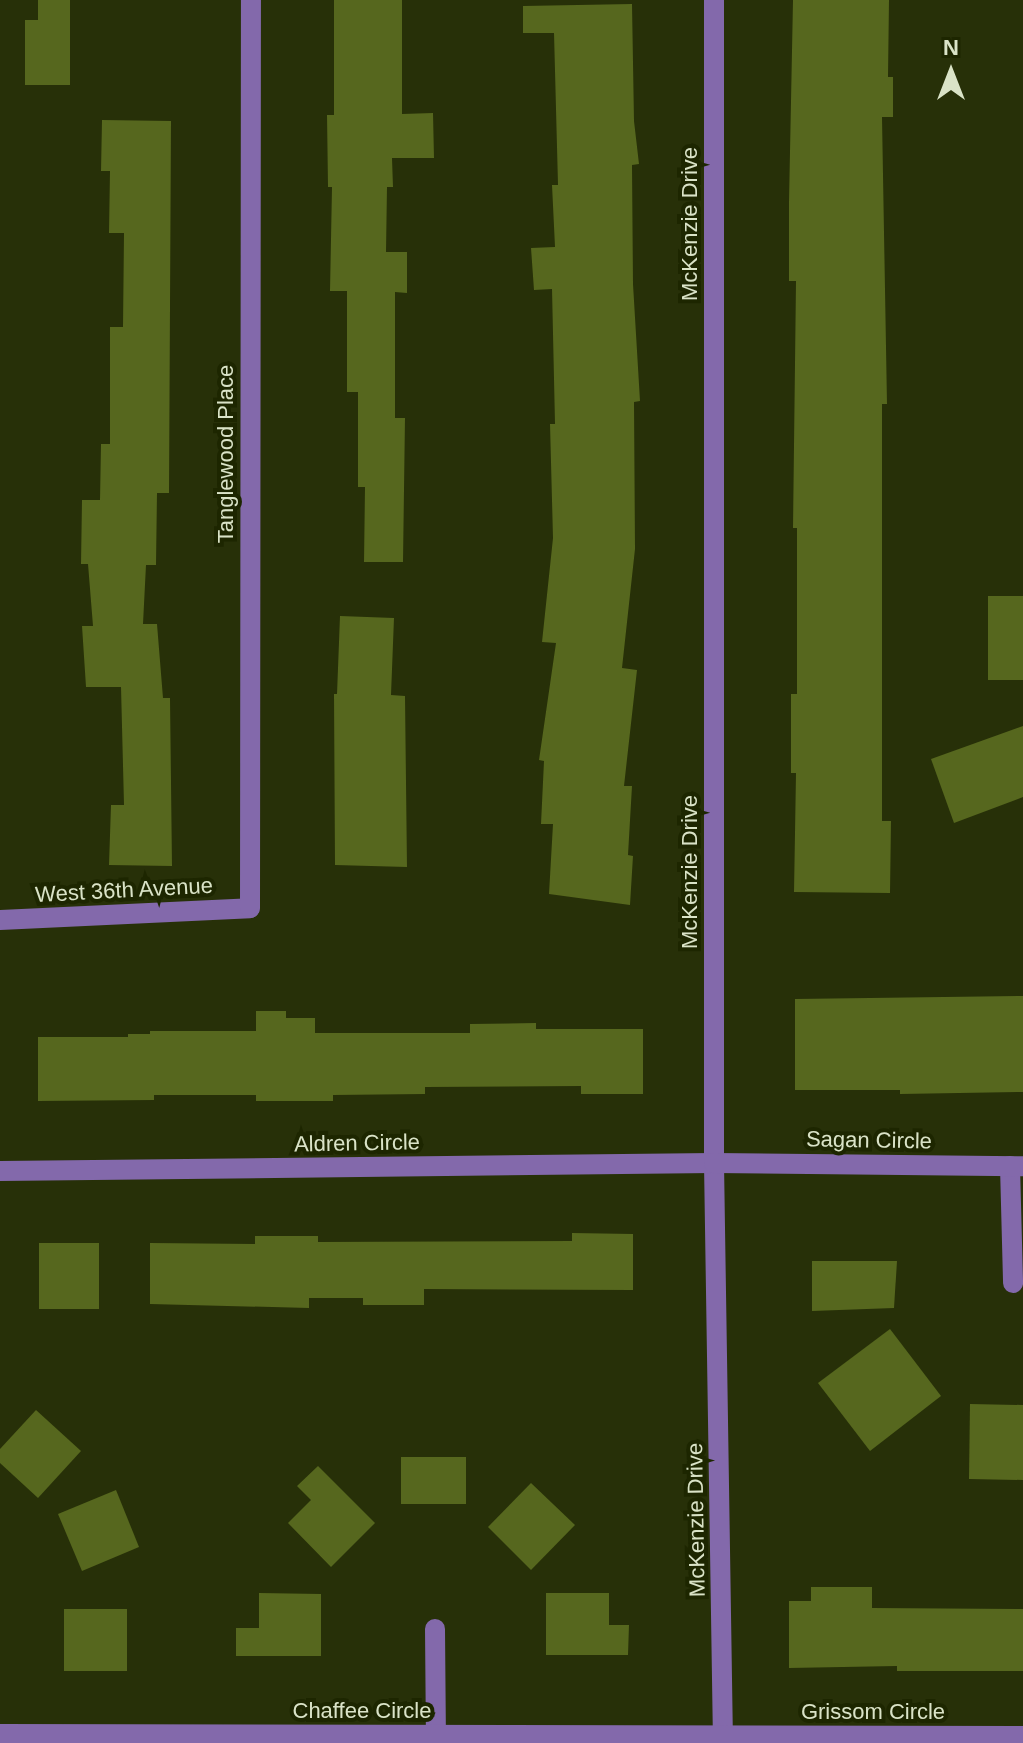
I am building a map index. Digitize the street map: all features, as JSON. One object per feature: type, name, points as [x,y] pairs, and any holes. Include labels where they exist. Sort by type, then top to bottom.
[{"type":"street","name":"Tanglewood Place","points":[[250,908],[251,0]]},
{"type":"street","name":"McKenzie Drive","points":[[714,0],[714,1163],[724,1739]]},
{"type":"street","name":"West 36th Avenue","points":[[0,920],[250,908]]},
{"type":"street","name":"Sagan Circle","points":[[714,1163],[1017,1166]]},
{"type":"street","name":"Aldren Circle","points":[[0,1171],[714,1163]]},
{"type":"street","points":[[1013,1283],[1017,1166]]},
{"type":"street","points":[[435,1629],[436,1735]]},
{"type":"street","name":"Chaffee Circle","points":[[0,1734],[724,1739]]},
{"type":"street","name":"Grissom Circle","points":[[724,1739],[1023,1736]]},
{"type":"building","points":[[38,0],[70,0],[70,85],[25,85],[25,20],[38,20]]},
{"type":"building","points":[[334,0],[402,0],[402,114],[433,113],[434,158],[392,158],[393,187],[387,187],[386,252],[407,252],[407,293],[395,292],[395,418],[405,418],[403,562],[364,562],[365,487],[358,487],[358,392],[347,392],[347,291],[330,291],[332,187],[328,187],[327,115],[334,115]]},
{"type":"building","points":[[793,0],[889,0],[888,77],[893,77],[893,117],[882,117],[887,404],[882,404],[882,821],[891,821],[890,893],[794,892],[796,773],[791,773],[791,694],[797,694],[797,528],[793,528],[796,281],[789,281]]},
{"type":"building","points":[[632,4],[634,121],[639,164],[632,165],[633,284],[640,401],[634,402],[635,549],[622,668],[637,670],[624,786],[632,786],[628,855],[633,856],[630,905],[549,894],[553,824],[541,824],[544,761],[539,760],[556,643],[542,642],[553,538],[550,424],[555,424],[552,289],[534,290],[531,248],[555,247],[552,185],[558,185],[554,33],[523,33],[523,6]]},
{"type":"building","points":[[102,120],[171,121],[169,493],[157,493],[156,565],[146,565],[143,624],[157,624],[163,698],[170,698],[172,866],[109,865],[111,805],[124,805],[121,687],[86,687],[82,626],[93,626],[88,564],[81,564],[82,500],[100,500],[101,444],[110,444],[110,327],[123,327],[124,233],[109,233],[110,171],[101,171]]},
{"type":"building","points":[[988,596],[1023,596],[1023,680],[988,680]]},
{"type":"building","points":[[340,616],[394,618],[391,695],[405,696],[407,867],[335,865],[334,694],[337,694]]},
{"type":"building","points":[[1023,726],[1023,797],[954,823],[931,759]]},
{"type":"building","points":[[1023,996],[1023,1092],[900,1094],[900,1090],[795,1090],[795,999]]},
{"type":"building","points":[[256,1011],[286,1011],[286,1018],[315,1018],[315,1033],[470,1033],[470,1024],[536,1023],[536,1029],[643,1029],[643,1094],[581,1094],[581,1086],[425,1087],[425,1094],[333,1095],[333,1101],[256,1101],[256,1095],[154,1095],[154,1100],[38,1101],[38,1037],[128,1037],[128,1034],[150,1034],[150,1031],[256,1031]]},
{"type":"building","points":[[572,1233],[633,1234],[633,1290],[424,1289],[424,1305],[363,1305],[363,1298],[309,1298],[309,1308],[150,1304],[150,1243],[255,1244],[255,1236],[318,1236],[318,1242],[572,1241]]},
{"type":"building","points":[[39,1243],[99,1243],[99,1309],[39,1309]]},
{"type":"building","points":[[812,1261],[897,1261],[894,1308],[812,1311]]},
{"type":"building","points":[[890,1329],[941,1396],[870,1451],[818,1383]]},
{"type":"building","points":[[970,1404],[1023,1405],[1023,1480],[969,1479]]},
{"type":"building","points":[[36,1410],[81,1451],[38,1498],[0,1463],[0,1449]]},
{"type":"building","points":[[401,1457],[466,1457],[466,1504],[401,1504]]},
{"type":"building","points":[[318,1466],[375,1523],[331,1567],[288,1523],[311,1500],[297,1486]]},
{"type":"building","points":[[531,1483],[575,1525],[531,1570],[488,1527]]},
{"type":"building","points":[[116,1490],[139,1547],[82,1571],[58,1514]]},
{"type":"building","points":[[811,1587],[872,1587],[872,1608],[1023,1609],[1023,1671],[897,1671],[897,1666],[789,1668],[789,1601],[811,1601]]},
{"type":"building","points":[[259,1593],[321,1594],[321,1656],[236,1656],[236,1628],[259,1628]]},
{"type":"building","points":[[546,1593],[609,1593],[609,1625],[629,1625],[628,1655],[546,1655]]},
{"type":"building","points":[[64,1609],[127,1609],[127,1671],[64,1671]]}]
